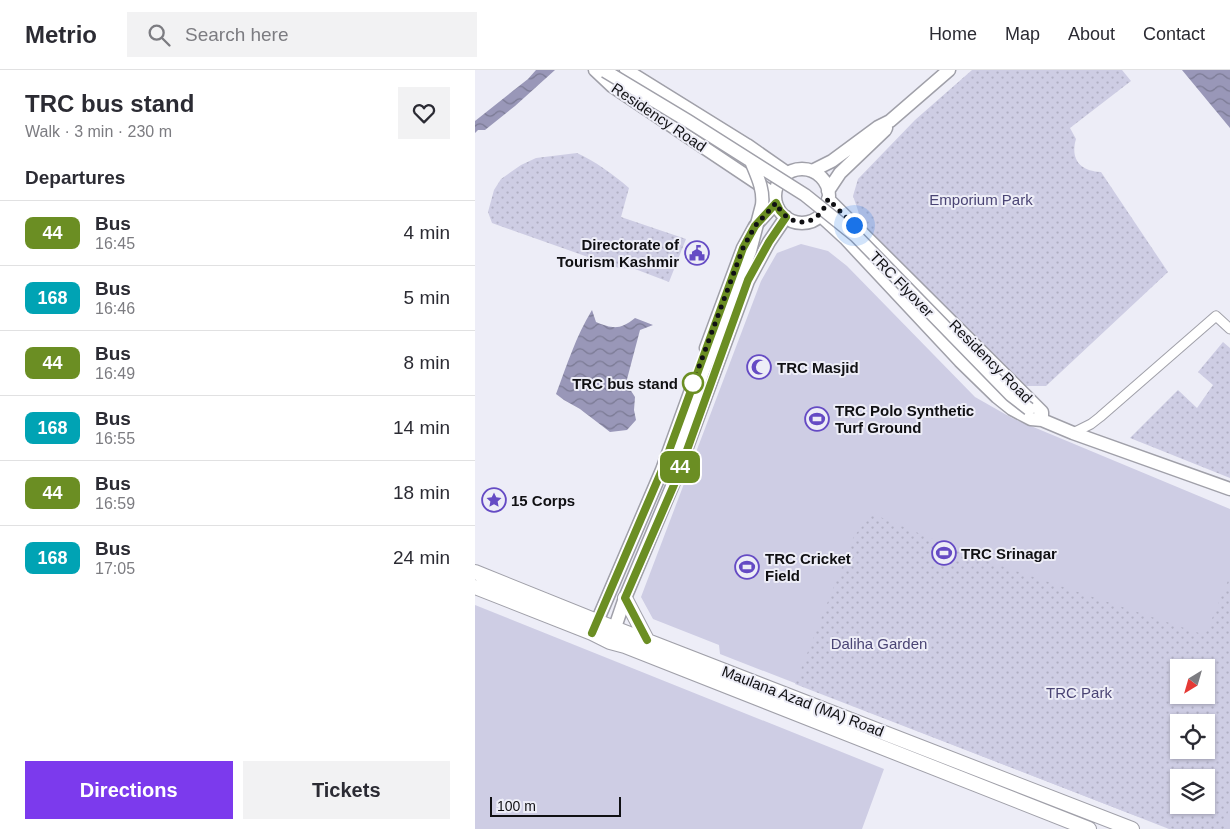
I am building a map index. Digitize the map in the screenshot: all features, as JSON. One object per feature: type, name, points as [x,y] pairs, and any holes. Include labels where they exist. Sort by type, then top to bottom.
[{"type":"main road","name":"Residency Road","points":[[601,70],[612,86],[775,199]]},
{"type":"main road","name":"TRC Flyover","points":[[601,70],[805,195],[856,236],[1004,388],[1042,420]]},
{"type":"main road","name":"Residency Road","points":[[626,70],[747,145],[787,173]]},
{"type":"main road","points":[[812,171],[832,161],[877,127],[890,121],[949,70]]},
{"type":"main road","points":[[828,195],[825,182],[812,171],[804,169],[787,173],[781,179],[776,186],[775,199],[780,211],[794,221],[812,220],[820,215],[825,208],[828,195],[840,173],[885,130],[890,121]]},
{"type":"main road","points":[[662,470],[675,454],[702,374],[750,251],[763,198],[762,187],[751,161]]},
{"type":"main road","name":"Residency Road","points":[[828,195],[1042,412],[1042,420]]},
{"type":"main road","points":[[595,627],[662,470],[743,248],[755,226],[775,199]]},
{"type":"main road","name":"Residency Road","points":[[820,215],[845,238],[959,361],[1012,410],[1031,419],[1042,420],[1230,489]]},
{"type":"main road","points":[[610,642],[625,598],[677,475],[748,280],[769,242],[786,217]]},
{"type":"main road","points":[[675,454],[677,475]]},
{"type":"main road","name":"Maulana Azad (MA) Road","points":[[475,572],[595,627],[610,642],[625,646],[1089,829]]},
{"type":"main road","name":"Maulana Azad (MA) Road","points":[[475,587],[595,627],[614,628],[647,640],[1132,829]]},
{"type":"main road","points":[[625,598],[647,640]]},
{"type":"street","points":[[1073,432],[1091,424],[1100,417],[1216,316],[1230,329]]},
{"type":"green space","name":"Emporium Park","points":[[972,70],[1122,70],[1131,81],[1070,128],[1076,139],[1074,152],[1078,163],[1082,166],[1101,172],[1168,272],[1046,386],[1019,386],[863,225],[853,196],[858,179],[915,120]]},
{"type":"green space","points":[[577,153],[591,160],[629,188],[621,217],[686,239],[669,282],[635,269],[619,268],[492,223],[488,212],[494,190],[501,179],[521,165],[536,158]]},
{"type":"green space","name":"TRC Srinagar","points":[[801,244],[828,251],[847,266],[975,397],[1012,418],[1230,509],[1230,829],[1169,829],[720,654],[719,645],[653,619],[641,597],[761,281],[777,253]]},
{"type":"green space","points":[[1223,342],[1230,348],[1230,478],[1130,438],[1178,390],[1197,408],[1213,385],[1198,372]]},
{"type":"green space","points":[[873,514],[978,558],[1205,635],[1230,576],[1230,807],[1224,829],[1174,829],[795,684],[854,536]]},
{"type":"green space","points":[[475,605],[884,769],[862,829],[475,829]]},
{"type":"water","points":[[536,70],[555,70],[485,130],[478,130],[475,133],[475,121],[528,79]]},
{"type":"water","points":[[1182,70],[1230,70],[1230,128]]},
{"type":"water","points":[[592,310],[596,322],[607,326],[625,325],[635,318],[653,325],[640,330],[626,383],[635,397],[634,410],[636,420],[627,430],[610,432],[580,409],[556,394],[576,340]]},
{"type":"bus line","name":"44","points":[[592,633],[662,470],[743,248],[755,226],[776,203],[786,217],[769,242],[748,280],[677,478],[625,598],[647,640]]},
{"type":"place","name":"Directorate of Tourism Kashmir","points":[[697,253]]},
{"type":"place","name":"TRC Masjid","points":[[759,367]]},
{"type":"place","name":"TRC bus stand","points":[[693,383]]},
{"type":"place","name":"TRC Polo Synthetic Turf Ground","points":[[817,419]]},
{"type":"place","name":"15 Corps","points":[[494,500]]},
{"type":"place","name":"TRC Srinagar","points":[[944,553]]},
{"type":"place","name":"TRC Cricket Field","points":[[747,567]]},
{"type":"route","points":[[693,383],[743,248],[755,226],[776,203],[786,217],[794,221],[803,222],[812,220],[820,215],[828,199],[854,225]]},
{"type":"park label","name":"Daliha Garden","points":[[879,643]]},
{"type":"park label","name":"TRC Park","points":[[1079,692]]}]
